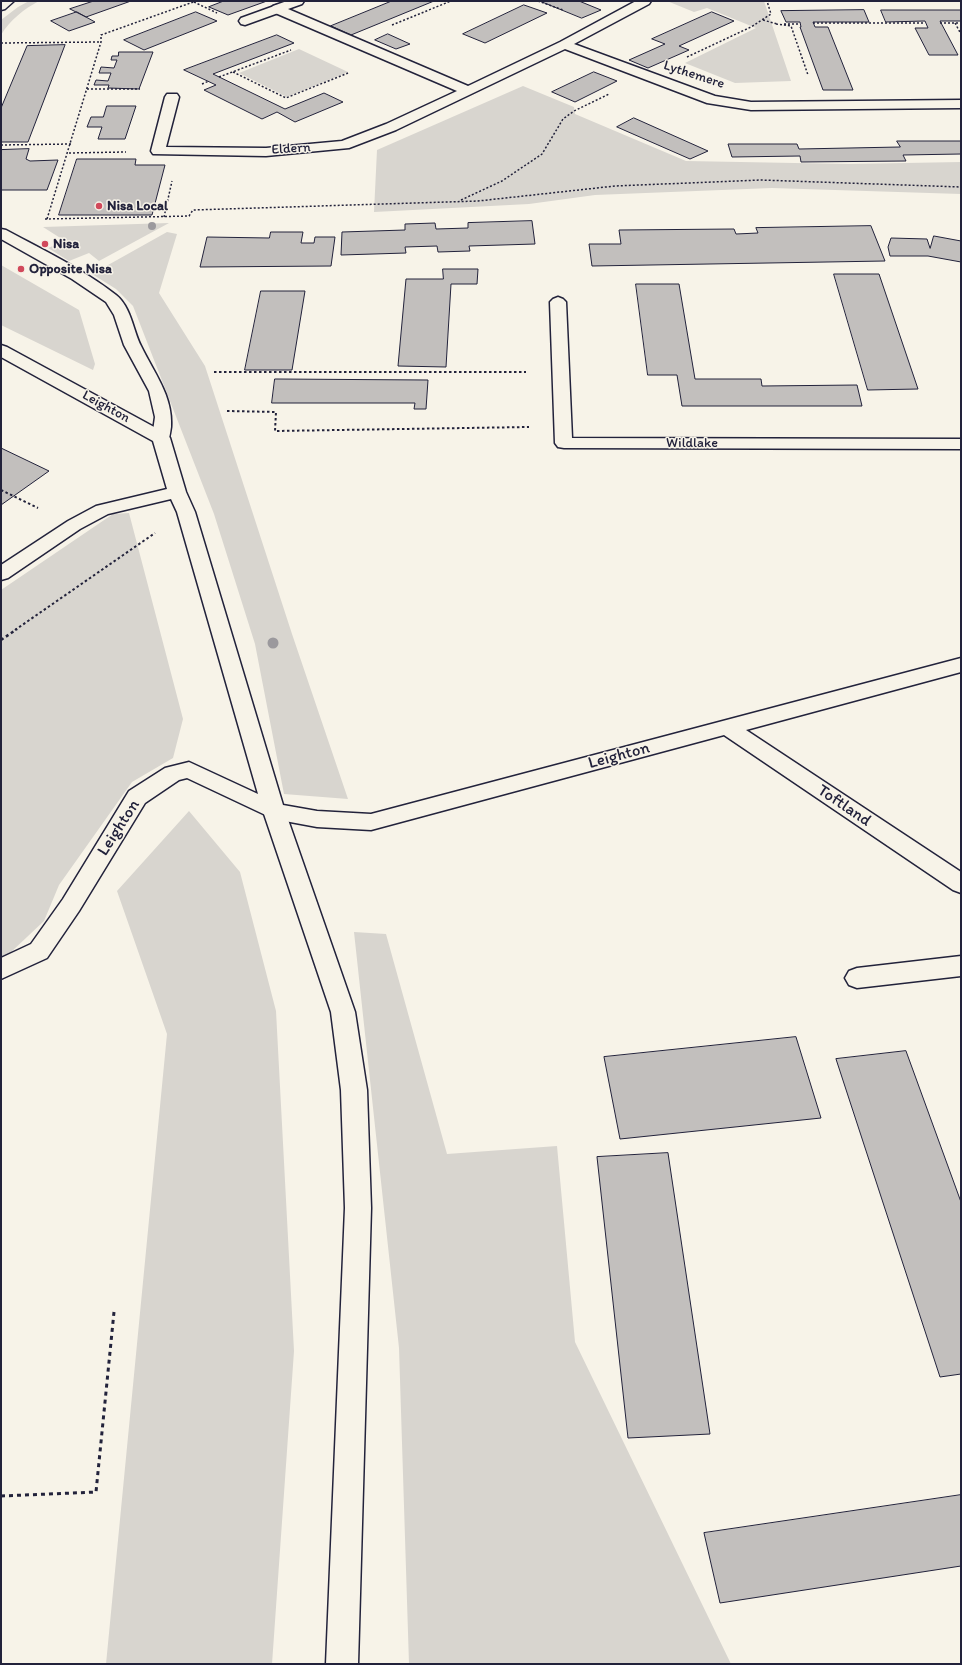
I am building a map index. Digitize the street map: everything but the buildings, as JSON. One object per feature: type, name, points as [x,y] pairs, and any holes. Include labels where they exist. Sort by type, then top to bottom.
[{"type":"street","points":[[1,6],[8,1]]},
{"type":"street","points":[[245,21],[298,1]]},
{"type":"street","points":[[564,45],[645,1]]},
{"type":"street","points":[[277,9],[467,90]]},
{"type":"street","name":"Lythemere","points":[[564,45],[712,100],[751,106],[961,104]]},
{"type":"street","name":"Eldern","points":[[158,151],[266,152],[344,145],[391,127],[564,45]]},
{"type":"street","points":[[158,151],[172,97]]},
{"type":"street","points":[[1,233],[83,280],[112,299],[122,315],[132,345],[157,391],[163,417],[161,438],[177,492],[186,512],[274,811],[343,1012],[354,1090],[358,1224],[342,1664]]},
{"type":"street","name":"Wildlake","points":[[558,302],[564,443],[961,444]]},
{"type":"street","name":"Leighton","points":[[1,350],[161,438]]},
{"type":"street","points":[[1,574],[74,525],[102,510],[177,492]]},
{"type":"street","name":"Leighton","points":[[1,969],[39,951],[71,905],[137,796],[173,773],[189,770],[274,811],[318,819],[371,822],[961,665]]},
{"type":"street","name":"Toftland","points":[[727,727],[961,884]]},
{"type":"street","points":[[857,978],[961,966]]},
{"type":"path","points":[[47,219],[69,153],[101,42],[100,35],[196,1]]},
{"type":"path","points":[[458,201],[502,181],[542,154],[563,119],[574,111],[751,27],[762,20],[770,14],[767,1]]},
{"type":"path","points":[[762,20],[791,26],[819,105]]},
{"type":"path","points":[[940,23],[961,22]]},
{"type":"path","points":[[813,24],[926,23]]},
{"type":"path","points":[[955,23],[961,34]]},
{"type":"path","points":[[776,24],[800,24]]},
{"type":"path","points":[[1,43],[101,42]]},
{"type":"path","points":[[219,77],[290,50]]},
{"type":"path","points":[[233,72],[286,98],[352,72],[345,69]]},
{"type":"path","points":[[1,145],[71,144]]},
{"type":"path","points":[[69,153],[158,151]]},
{"type":"path","points":[[164,217],[174,175]]},
{"type":"path","points":[[40,219],[189,216],[193,210],[478,201],[615,186],[761,180],[961,187]]},
{"type":"path","points":[[214,372],[561,373]]},
{"type":"path","points":[[227,411],[276,412],[275,431],[563,427]]},
{"type":"path","points":[[1,640],[156,533]]},
{"type":"path","points":[[1,1496],[96,1492],[114,1312]]},
{"type":"shaded area","points":[[29,1],[39,1],[18,15],[1,35],[1,20],[18,7]]},
{"type":"shaded area","points":[[667,1],[764,1],[791,81],[735,83],[685,63],[756,28],[707,8],[694,12]]},
{"type":"shaded area","points":[[299,49],[348,72],[287,97],[239,73]]},
{"type":"shaded area","points":[[523,86],[574,107],[575,114],[686,161],[849,164],[961,162],[961,194],[772,188],[595,195],[529,204],[374,212],[377,150]]},
{"type":"shaded area","points":[[169,223],[99,261],[89,253],[69,261],[48,248],[65,241],[43,227]]},
{"type":"shaded area","points":[[167,232],[177,234],[159,293],[205,366],[292,634],[348,799],[284,794],[255,644],[214,514],[133,306],[116,289],[92,274]]},
{"type":"shaded area","points":[[1,265],[79,310],[95,364],[93,370],[1,325]]},
{"type":"shaded area","points":[[129,513],[183,719],[173,758],[132,782],[59,885],[44,921],[10,953],[1,957],[1,590],[113,514]]},
{"type":"shaded area","points":[[189,811],[240,872],[276,1011],[294,1351],[272,1664],[106,1664],[167,1034],[117,891]]},
{"type":"shaded area","points":[[354,932],[386,934],[447,1154],[557,1146],[575,1342],[731,1664],[409,1664],[399,1348]]},
{"type":"place","name":"Nisa Local","points":[[99,206]]},
{"type":"place","name":"Nisa","points":[[45,244]]},
{"type":"place","name":"Opposite Nisa","points":[[21,269]]}]
